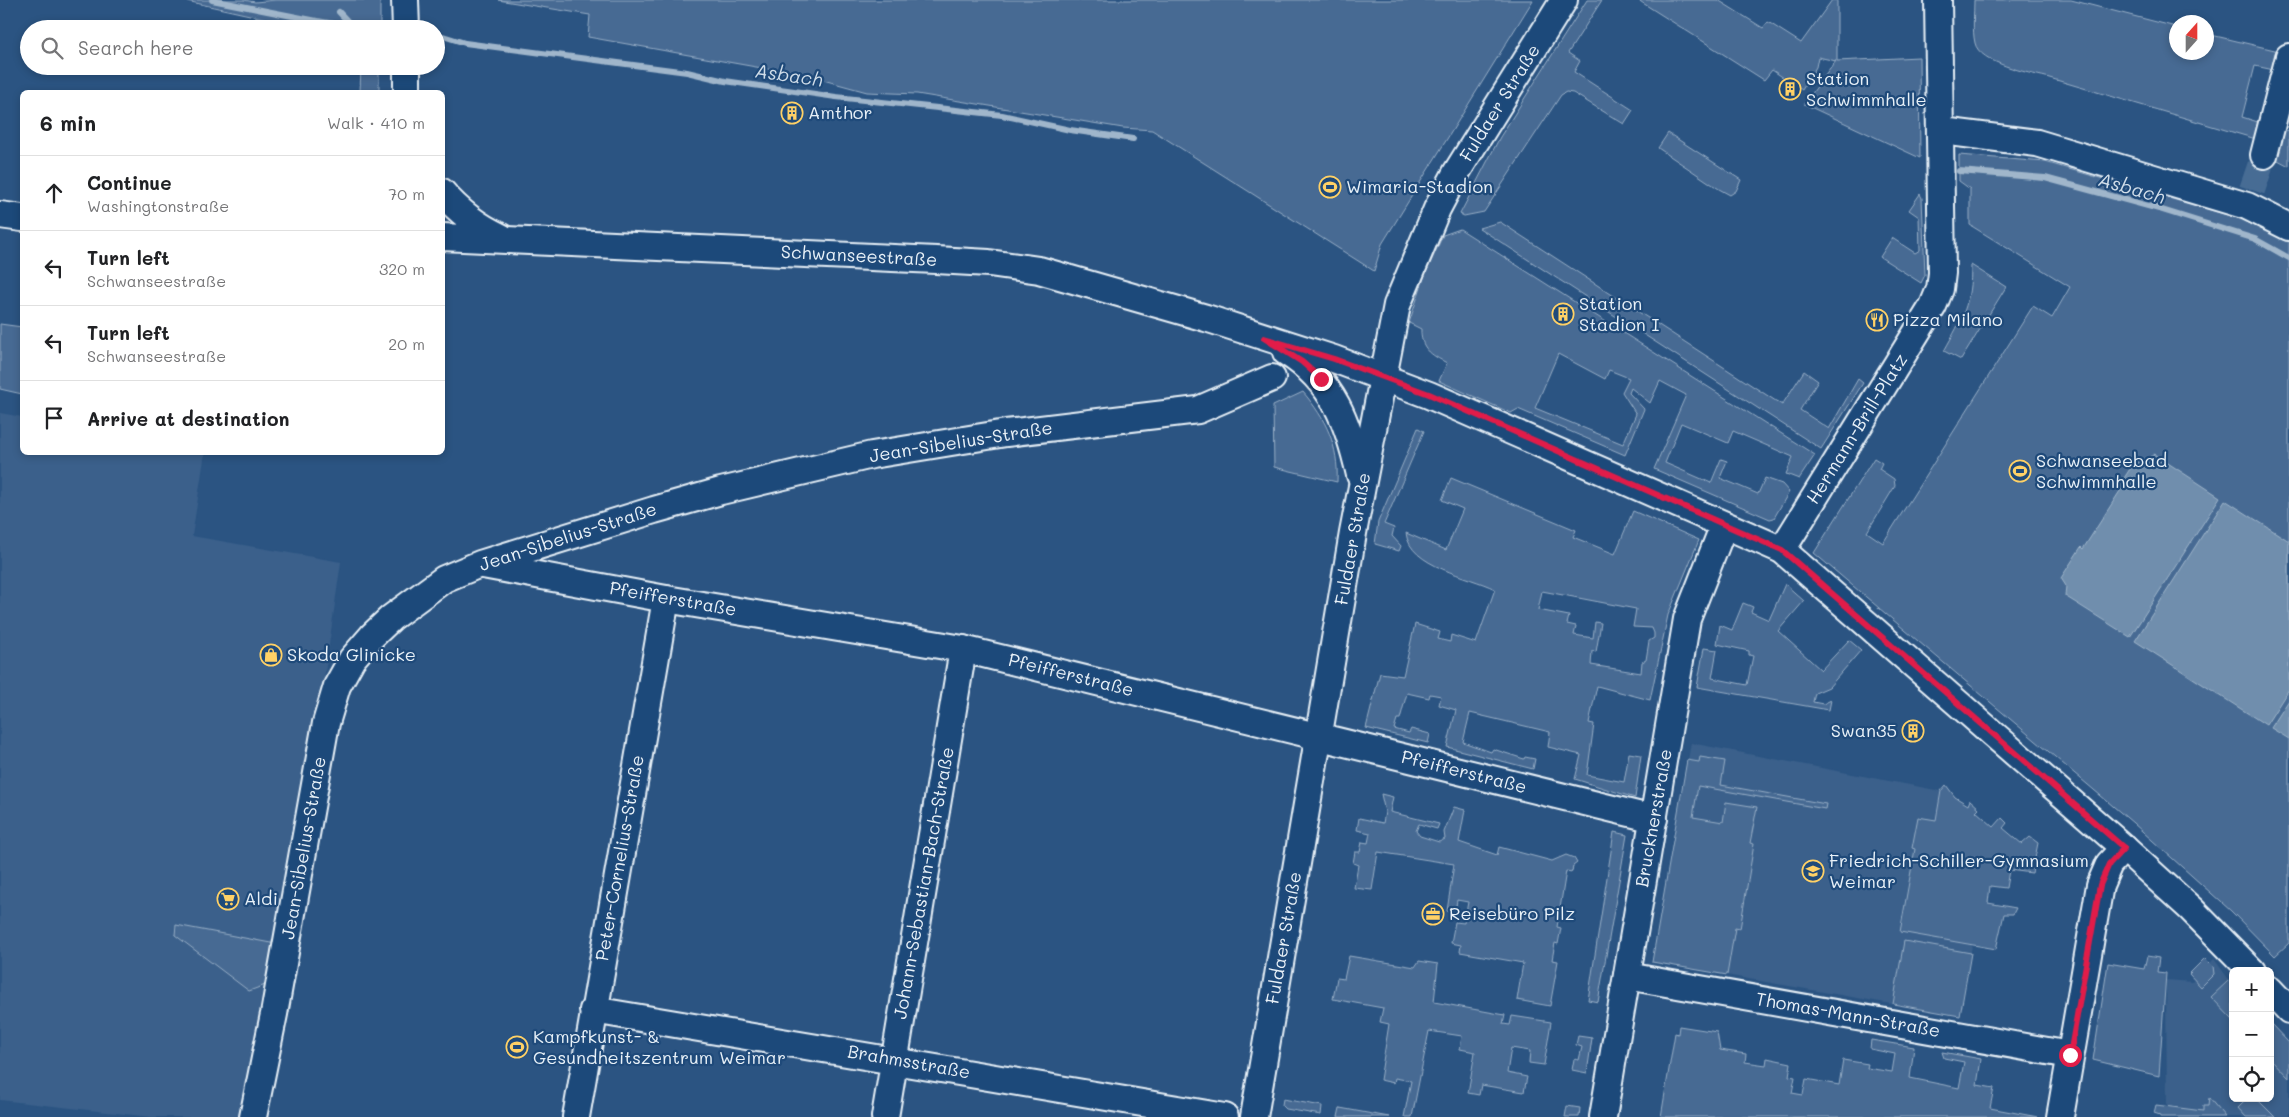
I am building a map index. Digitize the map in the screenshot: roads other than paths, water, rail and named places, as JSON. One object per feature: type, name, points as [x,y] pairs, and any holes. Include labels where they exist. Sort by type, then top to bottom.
[{"type":"street","points":[[405,0],[406,20]]},
{"type":"street","name":"Fuldaer Straße","points":[[1254,1117],[1318,735],[1362,486],[1397,305],[1437,209],[1456,173],[1564,0]]},
{"type":"street","name":"Hermann-Brill-Platz","points":[[1782,550],[1933,306],[1940,290],[1942,265],[1942,131],[1938,0]]},
{"type":"street","points":[[2264,155],[2289,57]]},
{"type":"street","points":[[406,75],[407,90]]},
{"type":"street","points":[[1942,131],[2038,144],[2249,198],[2289,227]]},
{"type":"street","points":[[445,195],[466,217],[504,239]]},
{"type":"street","points":[[0,215],[20,218]]},
{"type":"street","name":"Schwanseestraße","points":[[445,237],[989,263],[1039,270],[1092,283],[1206,318],[1429,394],[1782,550],[2124,848],[2192,909],[2248,967]]},
{"type":"street","name":"Schwanseestraße","points":[[1264,338],[1302,362],[1321,379],[1340,408],[1354,448],[1362,486]]},
{"type":"street","name":"Jean-Sibelius-Straße","points":[[253,1117],[274,1014],[326,723],[337,686],[352,659],[390,618],[444,580],[480,564],[654,510],[844,462],[1006,433],[1198,410],[1272,378]]},
{"type":"street","name":"Brucknerstraße","points":[[1603,1117],[1687,619],[1724,525]]},
{"type":"street","name":"Pfeifferstraße","points":[[480,564],[963,649],[1654,819]]},
{"type":"street","name":"Peter-Cornelius-Straße","points":[[576,1117],[593,1010],[666,598]]},
{"type":"street","name":"Johann-Sebastian-Bach-Straße","points":[[885,1117],[963,649]]},
{"type":"street","points":[[2060,1117],[2100,885],[2109,864],[2124,848]]},
{"type":"street","name":"Thomas-Mann-Straße","points":[[1627,976],[2070,1055]]},
{"type":"street","points":[[2274,994],[2289,1010]]},
{"type":"street","name":"Brahmsstraße","points":[[593,1010],[894,1059],[1225,1117]]},
{"type":"waterway","name":"Asbach","points":[[212,0],[312,20]]},
{"type":"waterway","points":[[339,12],[346,20]]},
{"type":"waterway","name":"Asbach","points":[[445,37],[465,43],[687,72],[725,81],[836,97],[1002,115],[1070,130],[1133,139]]},
{"type":"waterway","name":"Asbach","points":[[1959,171],[2045,178],[2159,209],[2255,239],[2289,258]]},
{"type":"tunnel","points":[[2252,190],[2264,155]]},
{"type":"place","name":"Station Schwimmhalle","points":[[1790,89]]},
{"type":"place","name":"Amthor","points":[[792,113]]},
{"type":"place","name":"Wimaria-Stadion","points":[[1330,187]]},
{"type":"place","name":"Station Stadion I","points":[[1563,314]]},
{"type":"place","name":"Pizza Milano","points":[[1877,320]]},
{"type":"place","name":"Schwanseebad Schwimmhalle","points":[[2020,471]]},
{"type":"place","name":"Skoda Glinicke","points":[[271,655]]},
{"type":"place","name":"Swan35","points":[[1913,731]]},
{"type":"place","name":"Friedrich-Schiller-Gymnasium Weimar","points":[[1813,871]]},
{"type":"place","name":"Aldi","points":[[228,899]]},
{"type":"place","name":"Reisebüro Pilz","points":[[1433,914]]},
{"type":"place","name":"Kampfkunst- & Gesundheitszentrum Weimar","points":[[517,1047]]}]
